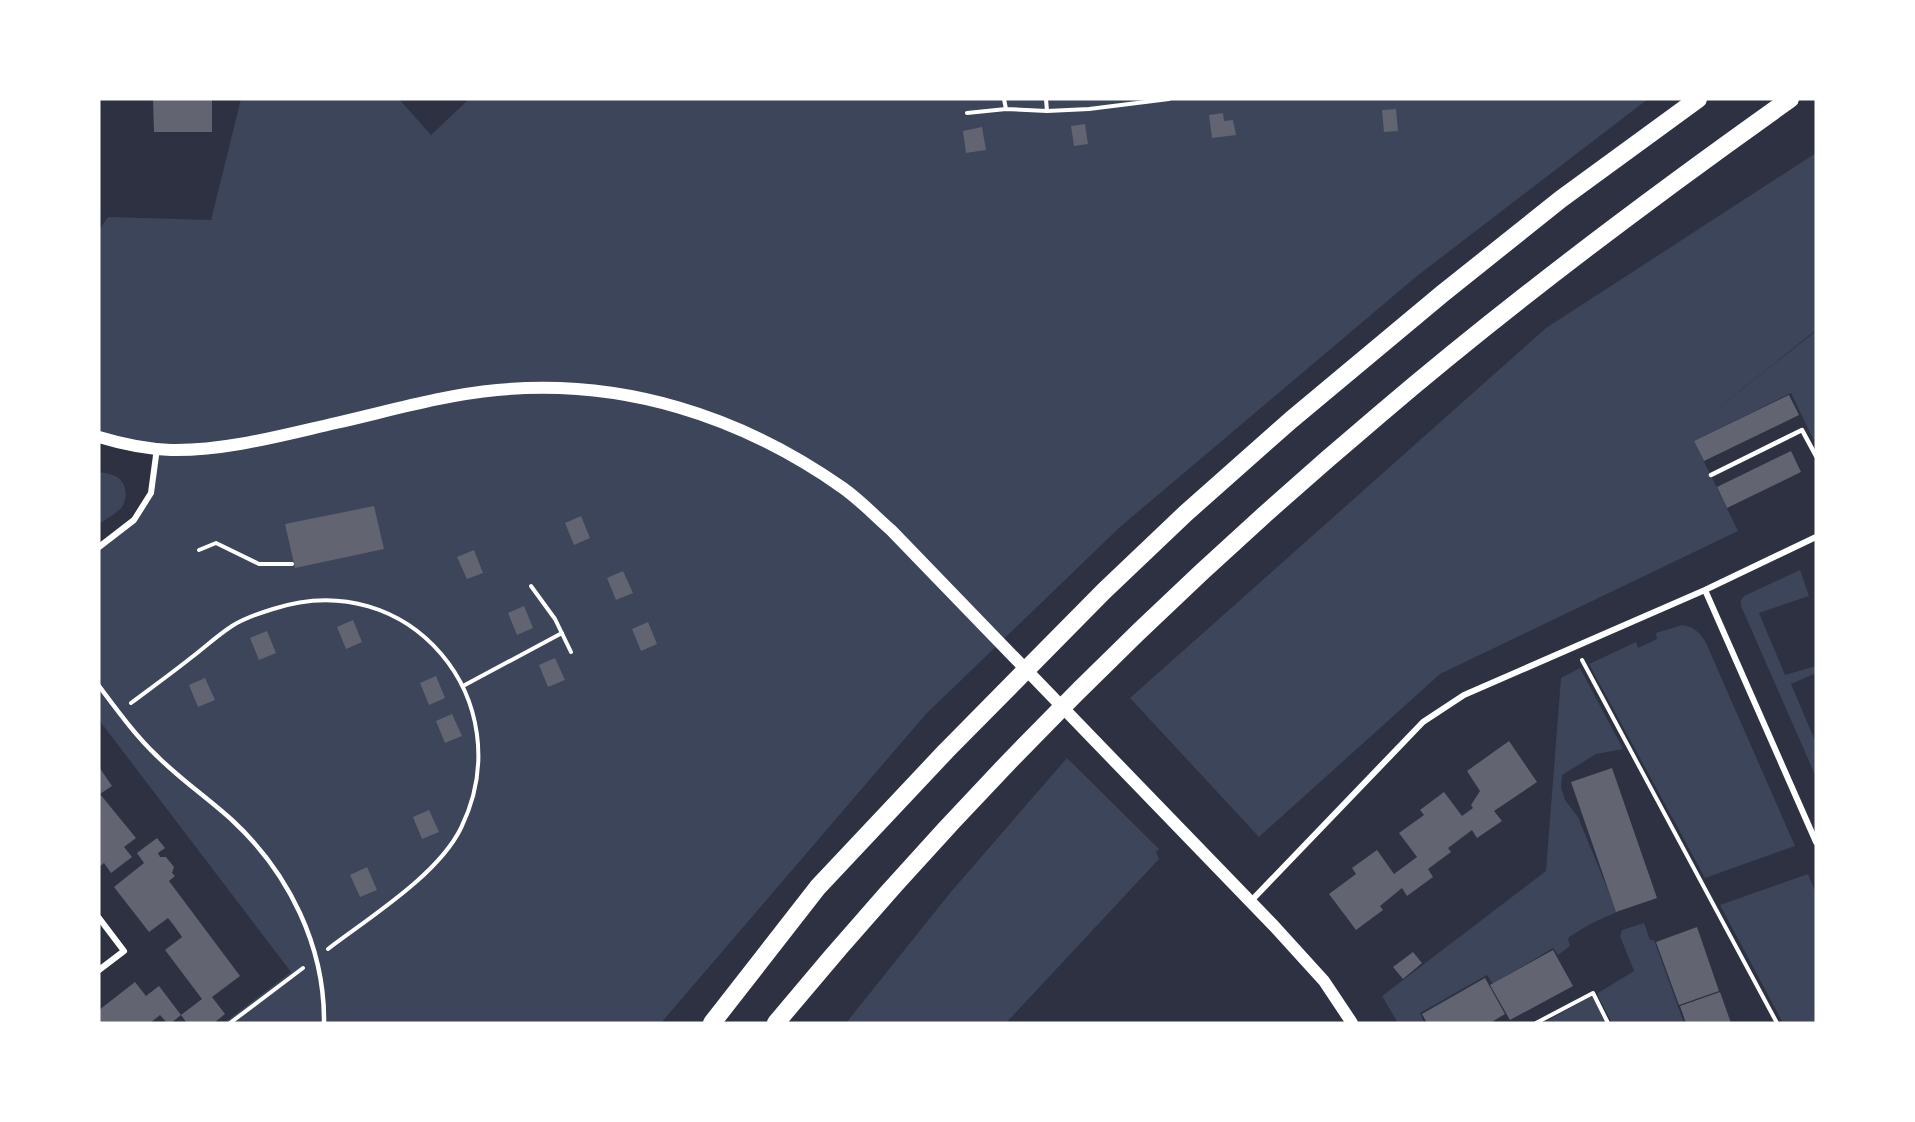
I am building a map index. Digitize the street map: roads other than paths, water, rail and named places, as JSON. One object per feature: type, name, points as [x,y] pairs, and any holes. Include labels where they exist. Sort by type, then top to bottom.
[{"type":"highway","points":[[712,1023],[826,879],[971,726],[1104,591],[1186,513],[1406,323],[1561,199],[1698,99]]},
{"type":"highway","points":[[776,1023],[902,877],[979,794],[1127,644],[1236,540],[1378,415],[1478,333],[1692,170],[1790,99]]},
{"type":"main road","points":[[99,437],[121,443],[170,450],[200,448],[270,438],[434,401],[496,390],[565,388],[614,393],[682,408],[754,435],[795,457],[845,489],[909,548],[1251,901],[1324,981],[1352,1023]]},
{"type":"street","points":[[99,547],[134,520],[151,494],[158,448]]},
{"type":"street","points":[[1251,901],[1424,722],[1464,695],[1705,590],[1816,537]]},
{"type":"street","points":[[1705,590],[1816,842]]},
{"type":"street","points":[[99,918],[124,951],[99,970]]},
{"type":"lane","points":[[1710,475],[1802,430],[1816,456]]},
{"type":"lane","points":[[99,686],[156,756],[234,822],[265,856],[286,887],[301,914],[317,957],[324,1005],[324,1023]]}]
